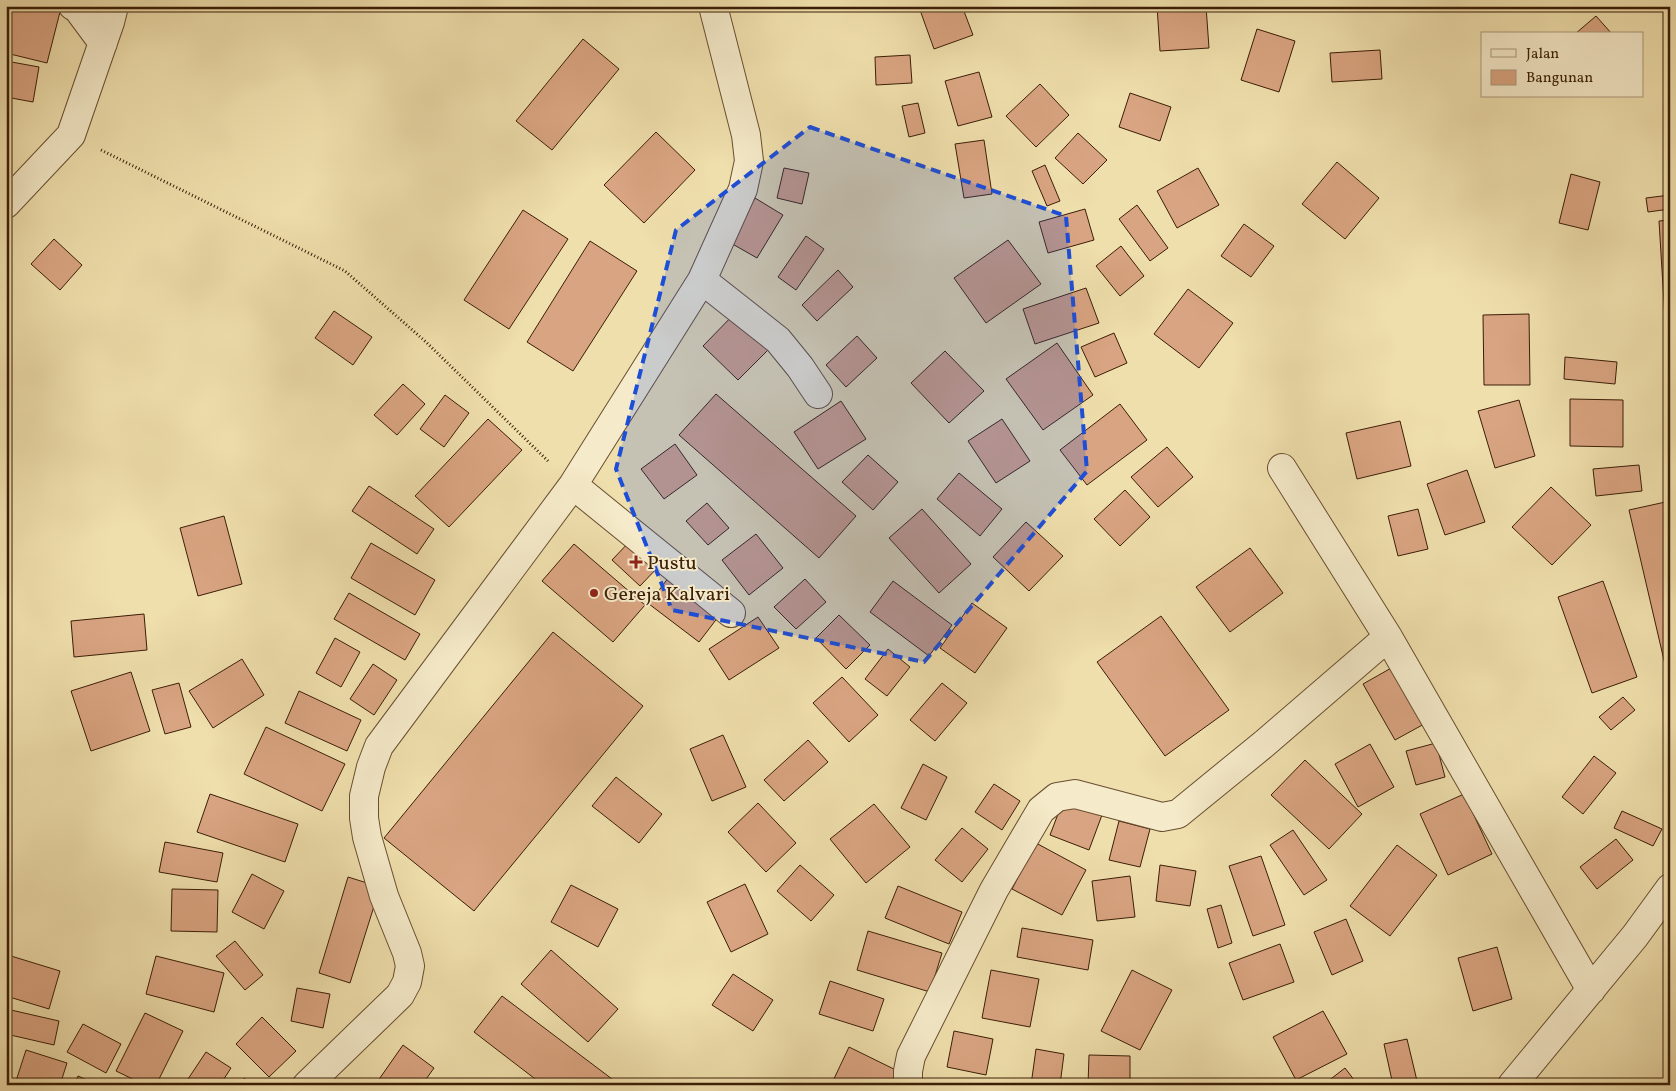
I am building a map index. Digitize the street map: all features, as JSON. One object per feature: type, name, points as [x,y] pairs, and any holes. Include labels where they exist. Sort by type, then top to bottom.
[{"type":"street","points":[[73,6],[77,8],[103,43]]},
{"type":"street","points":[[6,204],[71,135],[114,6]]},
{"type":"street","points":[[307,1085],[400,995],[407,982],[410,966],[407,953],[384,896],[367,837],[364,818],[364,796],[371,767],[379,746],[573,485],[702,280],[743,189],[749,161],[746,135],[713,6]]},
{"type":"street","points":[[702,280],[778,340],[800,367],[818,394]]},
{"type":"street","points":[[1282,468],[1388,637],[1591,990]]},
{"type":"street","points":[[573,485],[731,613]]},
{"type":"street","points":[[908,1085],[911,1056],[994,890],[1041,810],[1057,797],[1075,794],[1162,817],[1178,814],[1265,743],[1388,637]]},
{"type":"street","points":[[1512,1085],[1635,936],[1670,888]]},
{"type":"path","points":[[71,135],[345,271],[426,342],[573,485]]},
{"type":"highlighted area","points":[[810,127],[1066,216],[1087,471],[924,662],[672,610],[616,469],[676,230]]},
{"type":"building","points":[[6,6],[53,6],[61,8],[47,63],[6,53]]},
{"type":"building","points":[[931,6],[962,6],[973,35],[934,49],[920,10]]},
{"type":"building","points":[[1157,6],[1206,6],[1209,48],[1160,51]]},
{"type":"building","points":[[1596,16],[1610,32],[1577,32]]},
{"type":"building","points":[[1257,29],[1295,41],[1279,92],[1241,80]]},
{"type":"building","points":[[583,39],[619,69],[552,150],[516,121]]},
{"type":"building","points":[[1380,50],[1382,79],[1332,82],[1330,53]]},
{"type":"building","points":[[910,55],[912,83],[876,85],[875,57]]},
{"type":"building","points":[[6,61],[39,67],[33,102],[6,97]]},
{"type":"building","points":[[979,72],[992,117],[958,126],[945,81]]},
{"type":"building","points":[[1040,84],[1069,115],[1036,147],[1006,116]]},
{"type":"building","points":[[1130,93],[1171,107],[1160,141],[1119,127]]},
{"type":"building","points":[[918,103],[925,133],[909,137],[902,106]]},
{"type":"building","points":[[656,132],[695,170],[644,223],[604,185]]},
{"type":"building","points":[[1078,133],[1107,160],[1083,184],[1055,158]]},
{"type":"building","points":[[984,140],[992,194],[964,198],[955,144]]},
{"type":"building","points":[[1337,162],[1379,198],[1345,239],[1302,204]]},
{"type":"building","points":[[1045,165],[1060,201],[1047,206],[1032,171]]},
{"type":"building","points":[[784,168],[809,173],[802,204],[777,198]]},
{"type":"building","points":[[1198,168],[1219,205],[1177,228],[1157,191]]},
{"type":"building","points":[[1571,174],[1600,182],[1588,230],[1559,223]]},
{"type":"building","points":[[1670,195],[1670,209],[1648,212],[1646,198]]},
{"type":"building","points":[[755,198],[783,215],[757,258],[729,242]]},
{"type":"building","points":[[1137,205],[1168,248],[1150,261],[1119,219]]},
{"type":"building","points":[[1085,209],[1094,240],[1048,253],[1039,222]]},
{"type":"building","points":[[523,210],[568,239],[509,329],[464,300]]},
{"type":"building","points":[[1670,220],[1670,319],[1665,319],[1659,221]]},
{"type":"building","points":[[1244,224],[1274,246],[1251,277],[1221,256]]},
{"type":"building","points":[[806,236],[824,249],[796,290],[778,277]]},
{"type":"building","points":[[54,239],[82,265],[60,290],[31,264]]},
{"type":"building","points":[[1008,240],[1041,284],[986,323],[954,278]]},
{"type":"building","points":[[590,241],[637,271],[573,371],[527,342]]},
{"type":"building","points":[[1121,246],[1144,276],[1120,296],[1096,266]]},
{"type":"building","points":[[838,270],[853,287],[817,321],[802,305]]},
{"type":"building","points":[[1086,288],[1099,323],[1035,344],[1023,309]]},
{"type":"building","points":[[1188,289],[1233,323],[1199,368],[1154,334]]},
{"type":"building","points":[[738,310],[773,345],[738,380],[703,346]]},
{"type":"building","points":[[334,311],[372,337],[353,365],[315,338]]},
{"type":"building","points":[[1529,314],[1530,385],[1484,385],[1483,315]]},
{"type":"building","points":[[1114,333],[1127,363],[1095,377],[1081,347]]},
{"type":"building","points":[[857,336],[877,358],[846,387],[826,365]]},
{"type":"building","points":[[1057,343],[1093,395],[1043,430],[1006,379]]},
{"type":"building","points":[[945,351],[984,391],[949,423],[911,383]]},
{"type":"building","points":[[1565,357],[1617,362],[1615,384],[1564,379]]},
{"type":"building","points":[[403,384],[425,404],[397,435],[374,415]]},
{"type":"building","points":[[716,394],[856,516],[819,558],[679,435]]},
{"type":"building","points":[[445,395],[469,413],[444,447],[420,429]]},
{"type":"building","points":[[1570,399],[1623,400],[1623,447],[1570,446]]},
{"type":"building","points":[[1519,400],[1535,456],[1495,468],[1478,411]]},
{"type":"building","points":[[841,401],[866,439],[818,469],[794,432]]},
{"type":"building","points":[[1120,404],[1147,440],[1087,485],[1060,450]]},
{"type":"building","points":[[488,419],[522,450],[449,527],[415,496]]},
{"type":"building","points":[[1002,419],[1030,461],[996,483],[968,441]]},
{"type":"building","points":[[1400,421],[1411,466],[1357,479],[1346,433]]},
{"type":"building","points":[[675,444],[697,475],[664,499],[641,469]]},
{"type":"building","points":[[1167,447],[1193,477],[1158,507],[1131,477]]},
{"type":"building","points":[[868,455],[898,482],[873,510],[842,482]]},
{"type":"building","points":[[1639,465],[1642,491],[1596,496],[1593,469]]},
{"type":"building","points":[[1467,470],[1485,522],[1445,535],[1427,484]]},
{"type":"building","points":[[959,473],[1002,509],[980,536],[937,499]]},
{"type":"building","points":[[369,486],[434,529],[417,554],[352,511]]},
{"type":"building","points":[[1551,487],[1591,525],[1552,565],[1512,527]]},
{"type":"building","points":[[1125,490],[1150,517],[1120,546],[1094,519]]},
{"type":"building","points":[[1670,501],[1670,686],[1629,510]]},
{"type":"building","points":[[707,503],[729,528],[708,545],[686,521]]},
{"type":"building","points":[[922,509],[971,564],[939,593],[889,538]]},
{"type":"building","points":[[1418,509],[1428,549],[1398,556],[1388,516]]},
{"type":"building","points":[[224,516],[242,584],[198,596],[180,528]]},
{"type":"building","points":[[1026,522],[1063,556],[1029,591],[993,557]]},
{"type":"building","points":[[756,534],[783,568],[749,595],[722,560]]},
{"type":"building","name":"Pustu","points":[[632,539],[660,565],[640,586],[612,560]]},
{"type":"building","points":[[371,543],[435,580],[415,615],[351,578]]},
{"type":"building","name":"Gereja Kalvari","points":[[574,544],[645,605],[613,642],[542,581]]},
{"type":"building","points":[[1250,548],[1283,593],[1230,632],[1196,587]]},
{"type":"building","points":[[674,570],[725,608],[699,642],[649,604]]},
{"type":"building","points":[[805,579],[826,602],[796,629],[774,607]]},
{"type":"building","points":[[893,581],[952,625],[929,656],[870,612]]},
{"type":"building","points":[[1603,581],[1637,677],[1592,693],[1558,597]]},
{"type":"building","points":[[349,593],[420,634],[405,660],[334,619]]},
{"type":"building","points":[[972,603],[1007,628],[975,673],[940,648]]},
{"type":"building","points":[[144,614],[147,650],[74,657],[71,621]]},
{"type":"building","points":[[839,615],[870,645],[846,669],[816,638]]},
{"type":"building","points":[[1161,616],[1229,710],[1165,756],[1097,662]]},
{"type":"building","points":[[758,617],[779,648],[729,680],[709,649]]},
{"type":"building","points":[[553,632],[643,706],[474,911],[384,838]]},
{"type":"building","points":[[335,638],[360,652],[341,687],[316,673]]},
{"type":"building","points":[[888,649],[910,667],[887,696],[865,679]]},
{"type":"building","points":[[242,659],[264,695],[213,728],[189,691]]},
{"type":"building","points":[[373,664],[397,680],[374,715],[350,699]]},
{"type":"building","points":[[1393,667],[1426,723],[1395,740],[1363,684]]},
{"type":"building","points":[[131,672],[150,731],[91,751],[71,691]]},
{"type":"building","points":[[842,677],[878,715],[849,742],[813,703]]},
{"type":"building","points":[[179,683],[191,727],[165,734],[152,690]]},
{"type":"building","points":[[942,683],[967,703],[935,741],[910,720]]},
{"type":"building","points":[[299,691],[361,720],[347,751],[285,723]]},
{"type":"building","points":[[1623,697],[1635,710],[1611,730],[1599,717]]},
{"type":"building","points":[[266,727],[345,764],[322,811],[244,774]]},
{"type":"building","points":[[723,735],[746,787],[712,801],[690,749]]},
{"type":"building","points":[[808,740],[828,762],[784,801],[764,780]]},
{"type":"building","points":[[1436,743],[1445,777],[1416,785],[1406,751]]},
{"type":"building","points":[[1370,744],[1394,787],[1358,807],[1335,764]]},
{"type":"building","points":[[1594,756],[1616,773],[1583,814],[1562,797]]},
{"type":"building","points":[[1305,760],[1362,814],[1329,849],[1271,795]]},
{"type":"building","points":[[923,764],[947,777],[926,820],[901,808]]},
{"type":"building","points":[[616,777],[662,814],[639,843],[592,806]]},
{"type":"building","points":[[994,784],[1020,801],[1002,830],[975,812]]},
{"type":"building","points":[[210,794],[298,824],[285,862],[197,832]]},
{"type":"building","points":[[1464,794],[1492,854],[1448,875],[1420,814]]},
{"type":"building","points":[[1063,801],[1102,815],[1089,850],[1050,835]]},
{"type":"building","points":[[758,803],[796,843],[766,872],[728,832]]},
{"type":"building","points":[[874,804],[910,847],[866,883],[830,839]]},
{"type":"building","points":[[1622,811],[1662,829],[1653,846],[1614,828]]},
{"type":"building","points":[[1119,821],[1150,829],[1140,867],[1109,860]]},
{"type":"building","points":[[962,828],[988,849],[962,882],[935,860]]},
{"type":"building","points":[[1293,830],[1327,880],[1304,895],[1270,845]]},
{"type":"building","points":[[1616,839],[1633,860],[1597,889],[1580,867]]},
{"type":"building","points":[[165,842],[223,853],[217,882],[159,872]]},
{"type":"building","points":[[1036,843],[1086,870],[1062,915],[1012,889]]},
{"type":"building","points":[[1397,845],[1437,875],[1390,936],[1350,906]]},
{"type":"building","points":[[1261,856],[1285,925],[1253,936],[1229,866]]},
{"type":"building","points":[[800,865],[834,895],[811,921],[777,891]]},
{"type":"building","points":[[1160,865],[1196,871],[1190,906],[1156,901]]},
{"type":"building","points":[[252,874],[284,891],[264,929],[232,912]]},
{"type":"building","points":[[1130,876],[1135,917],[1097,921],[1092,881]]},
{"type":"building","points":[[348,877],[380,887],[350,983],[319,973]]},
{"type":"building","points":[[745,884],[768,934],[731,952],[707,902]]},
{"type":"building","points":[[571,885],[618,909],[598,947],[551,922]]},
{"type":"building","points":[[898,886],[962,912],[949,944],[885,918]]},
{"type":"building","points":[[172,889],[218,890],[217,932],[171,931]]},
{"type":"building","points":[[1221,905],[1232,943],[1218,948],[1207,909]]},
{"type":"building","points":[[1346,919],[1363,961],[1332,975],[1314,932]]},
{"type":"building","points":[[1022,928],[1093,940],[1088,970],[1017,957]]},
{"type":"building","points":[[868,931],[942,953],[930,992],[857,970]]},
{"type":"building","points":[[235,941],[263,975],[245,990],[216,956]]},
{"type":"building","points":[[1280,944],[1294,982],[1243,1000],[1229,963]]},
{"type":"building","points":[[1497,947],[1512,999],[1473,1011],[1458,958]]},
{"type":"building","points":[[551,950],[618,1009],[588,1042],[521,984]]},
{"type":"building","points":[[11,956],[60,971],[49,1009],[6,996],[6,973]]},
{"type":"building","points":[[156,956],[224,973],[214,1012],[146,994]]},
{"type":"building","points":[[991,970],[1039,979],[1030,1027],[982,1018]]},
{"type":"building","points":[[1132,970],[1172,990],[1140,1050],[1101,1031]]},
{"type":"building","points":[[733,974],[773,1000],[753,1031],[712,1005]]},
{"type":"building","points":[[830,981],[884,999],[873,1031],[819,1014]]},
{"type":"building","points":[[297,988],[330,994],[323,1028],[291,1021]]},
{"type":"building","points":[[502,996],[620,1085],[543,1085],[474,1032]]},
{"type":"building","points":[[11,1010],[59,1021],[54,1045],[6,1034]]},
{"type":"building","points":[[1323,1011],[1347,1054],[1296,1080],[1273,1037]]},
{"type":"building","points":[[145,1013],[183,1031],[156,1085],[145,1085],[116,1071]]},
{"type":"building","points":[[262,1017],[296,1051],[269,1077],[236,1044]]},
{"type":"building","points":[[83,1024],[121,1044],[106,1073],[67,1052]]},
{"type":"building","points":[[954,1031],[993,1039],[986,1075],[947,1067]]},
{"type":"building","points":[[1407,1039],[1418,1085],[1393,1085],[1384,1044]]},
{"type":"building","points":[[403,1045],[434,1068],[422,1085],[375,1085]]},
{"type":"building","points":[[849,1047],[904,1074],[899,1085],[835,1085],[832,1083]]},
{"type":"building","points":[[1036,1049],[1064,1054],[1060,1085],[1031,1085]]},
{"type":"building","points":[[26,1050],[67,1063],[60,1085],[15,1084]]},
{"type":"building","points":[[206,1052],[231,1068],[220,1085],[184,1085]]},
{"type":"building","points":[[1089,1055],[1130,1056],[1130,1085],[1088,1085]]},
{"type":"building","points":[[1345,1068],[1358,1085],[1323,1085]]},
{"type":"building","points":[[78,1076],[99,1085],[74,1085]]},
{"type":"building","points":[[244,1078],[253,1085],[239,1085]]},
{"type":"place","name":"Pustu","points":[[636,562]]},
{"type":"place","name":"Gereja Kalvari","points":[[594,593]]}]
